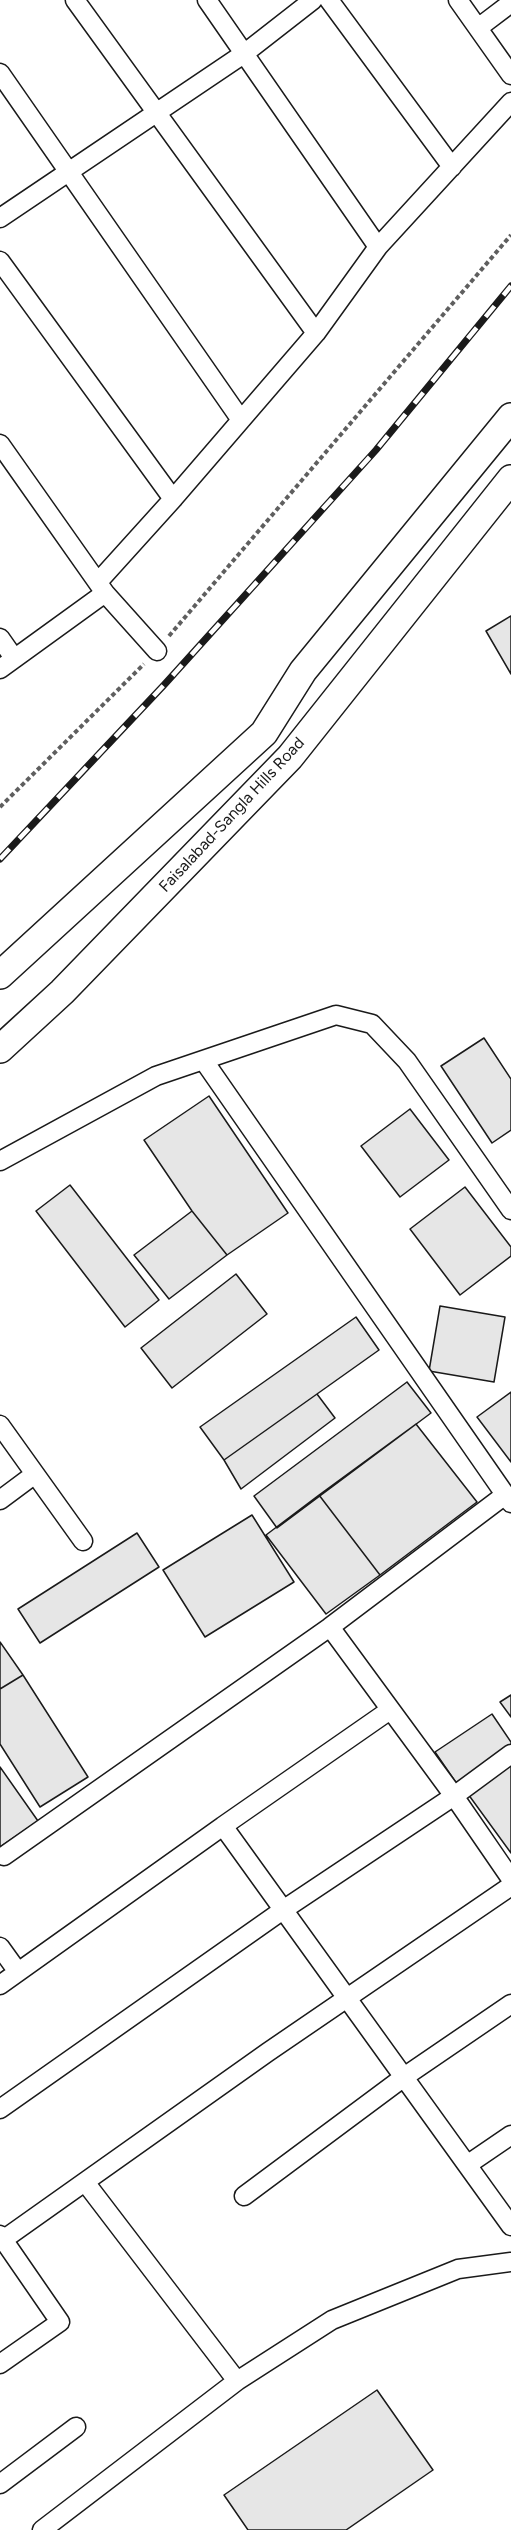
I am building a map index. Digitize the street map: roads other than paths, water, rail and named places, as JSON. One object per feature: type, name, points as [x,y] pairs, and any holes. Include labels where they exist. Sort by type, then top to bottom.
[{"type":"main road","name":"Faisalabad-Sangla Hills Road","points":[[0,975],[264,733],[303,671],[511,417]]},
{"type":"main road","name":"Faisalabad-Sangla Hills Road","points":[[0,1049],[62,992],[290,757],[511,479]]},
{"type":"street","points":[[75,0],[316,333]]},
{"type":"street","points":[[207,0],[378,247]]},
{"type":"street","points":[[0,218],[70,173],[155,112],[244,53],[313,0]]},
{"type":"street","points":[[329,0],[452,167]]},
{"type":"street","points":[[458,0],[511,75]]},
{"type":"street","points":[[478,28],[511,3]]},
{"type":"street","points":[[0,73],[241,420]]},
{"type":"street","points":[[0,638],[7,663],[101,587],[173,499],[316,333],[378,247],[511,102]]},
{"type":"street","points":[[0,261],[173,499]]},
{"type":"street","points":[[3,454],[101,587],[157,651]]},
{"type":"street","points":[[0,1161],[156,1076],[336,1015],[372,1024],[406,1061],[511,1210]]},
{"type":"street","points":[[4,1856],[508,1499],[204,1061]]},
{"type":"street","points":[[0,1425],[83,1541]]},
{"type":"street","points":[[0,1500],[36,1474]]},
{"type":"street","points":[[330,1627],[454,1796],[511,1879]]},
{"type":"street","points":[[0,1985],[390,1710]]},
{"type":"street","points":[[0,2109],[283,1910],[454,1796],[511,1754]]},
{"type":"street","points":[[223,1826],[511,2226]]},
{"type":"street","points":[[0,2364],[60,2322],[1,2239],[511,1886]]},
{"type":"street","points":[[0,1947],[18,1972]]},
{"type":"street","points":[[244,2196],[404,2077],[511,2004]]},
{"type":"street","points":[[467,2165],[511,2135]]},
{"type":"street","points":[[85,2182],[237,2381]]},
{"type":"street","points":[[42,2530],[237,2381],[332,2320],[459,2269],[511,2262]]},
{"type":"street","points":[[0,2484],[76,2427]]},
{"type":"railway","points":[[0,859],[164,685],[376,450],[511,286]]}]
